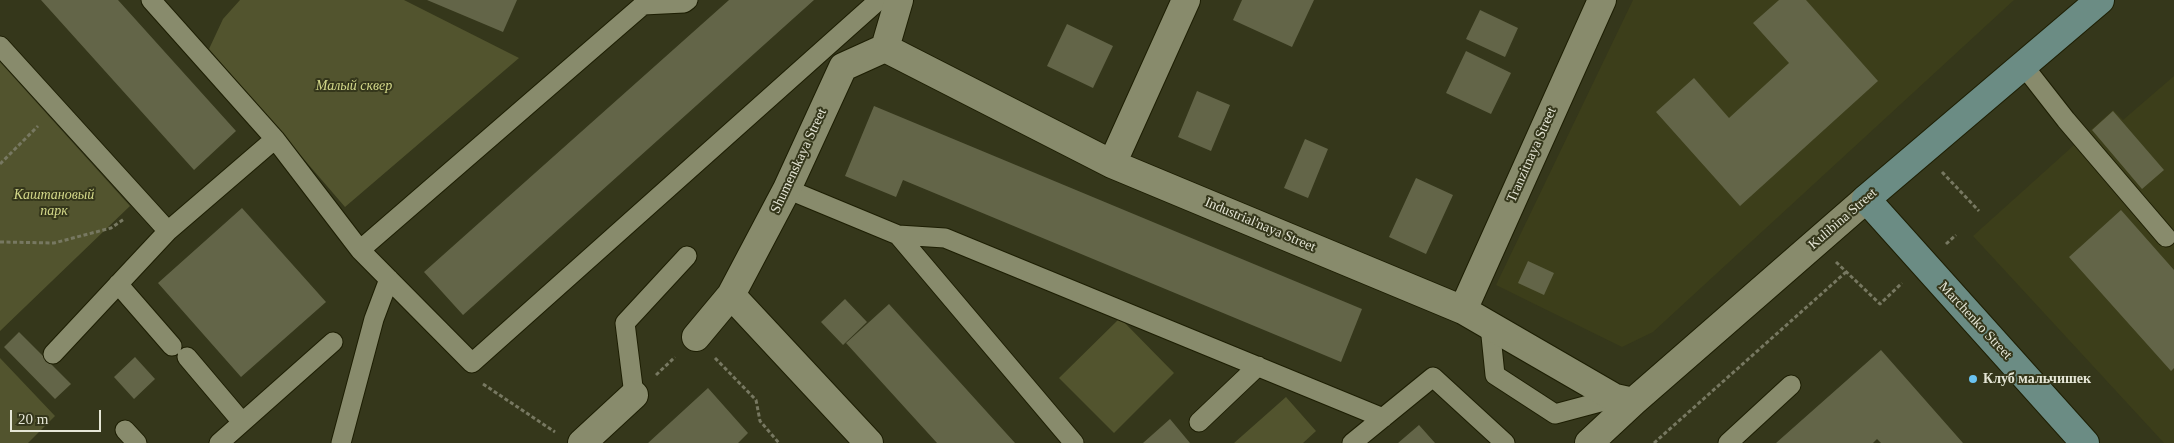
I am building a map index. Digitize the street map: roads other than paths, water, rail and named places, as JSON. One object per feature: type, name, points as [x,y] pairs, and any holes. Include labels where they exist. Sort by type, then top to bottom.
[{"type":"street","points":[[885,48],[899,0]]},
{"type":"street","points":[[1112,164],[1186,0]]},
{"type":"street","name":"Tranzitnaya Street","points":[[1463,310],[1602,0]]},
{"type":"street","name":"Kulibina Street","points":[[1589,443],[1624,400],[1816,242],[2100,0]]},
{"type":"street","name":"Industrial'naya Street","points":[[885,48],[1112,164],[1463,310],[1624,400]]},
{"type":"street","name":"Shumenskaya Street","points":[[696,338],[731,295],[787,188],[843,67],[885,48]]},
{"type":"street","name":"Marchenko Street","points":[[1866,199],[2085,443]]},
{"type":"street","points":[[731,295],[869,443]]},
{"type":"street","points":[[582,443],[634,395]]},
{"type":"lane","points":[[151,0],[275,138],[360,250],[472,363],[879,0]]},
{"type":"lane","points":[[360,250],[641,2],[684,3],[688,0]]},
{"type":"lane","points":[[0,46],[168,231]]},
{"type":"lane","points":[[2023,65],[2066,120],[2171,238]]},
{"type":"lane","points":[[53,354],[168,231],[275,138]]},
{"type":"lane","points":[[787,188],[898,236],[945,238],[1384,418]]},
{"type":"lane","points":[[898,236],[1074,443]]},
{"type":"lane","points":[[634,395],[624,323],[687,256]]},
{"type":"lane","points":[[341,443],[374,320],[389,279]]},
{"type":"lane","points":[[118,284],[242,422]]},
{"type":"lane","points":[[1490,326],[1495,375],[1554,414],[1624,400]]},
{"type":"lane","points":[[219,443],[333,342]]},
{"type":"lane","points":[[1199,422],[1258,366]]},
{"type":"lane","points":[[1352,443],[1433,376],[1505,443]]},
{"type":"lane","points":[[1728,443],[1791,385]]},
{"type":"place","name":"Клуб мальчишек","points":[[1973,379]]},
{"type":"park label","name":"Малый сквер","points":[[354,86]]},
{"type":"park label","name":"Каштановый парк","points":[[54,204]]}]
